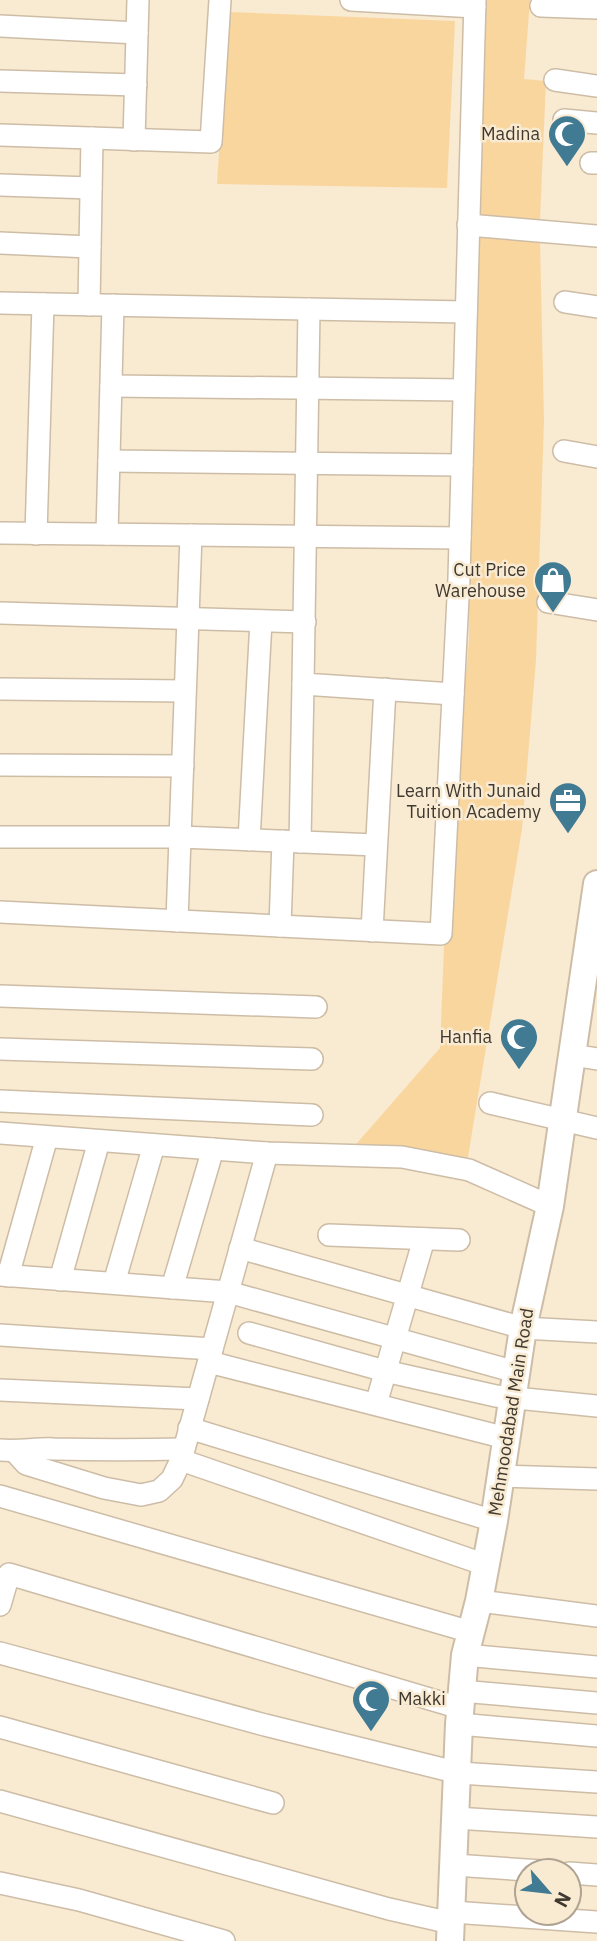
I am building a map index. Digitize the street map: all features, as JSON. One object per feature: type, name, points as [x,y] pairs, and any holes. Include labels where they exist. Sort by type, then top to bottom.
[{"type":"main road","name":"Mehmoodabad Main Road","points":[[451,1926],[460,1708],[468,1644],[494,1521],[523,1328],[550,1206],[562,1122],[585,1057],[596,897]]},
{"type":"street","points":[[134,139],[138,0]]},
{"type":"street","points":[[0,135],[211,142],[220,0]]},
{"type":"street","points":[[0,912],[441,934],[460,538],[475,3],[351,0]]},
{"type":"street","points":[[541,6],[597,8]]},
{"type":"street","points":[[0,26],[137,33]]},
{"type":"street","points":[[555,80],[597,86]]},
{"type":"street","points":[[0,81],[136,85]]},
{"type":"street","points":[[564,120],[597,123]]},
{"type":"street","points":[[89,305],[92,138]]},
{"type":"street","points":[[0,185],[91,188]]},
{"type":"street","points":[[468,225],[597,236]]},
{"type":"street","points":[[0,243],[90,247]]},
{"type":"street","points":[[565,302],[597,307]]},
{"type":"street","points":[[0,303],[466,312]]},
{"type":"street","points":[[36,534],[43,304]]},
{"type":"street","points":[[107,534],[113,305]]},
{"type":"street","points":[[280,926],[292,841],[303,684],[309,309]]},
{"type":"street","points":[[111,386],[464,390]]},
{"type":"street","points":[[564,451],[597,457]]},
{"type":"street","points":[[109,461],[462,465]]},
{"type":"street","points":[[0,533],[460,538]]},
{"type":"street","points":[[177,921],[191,535]]},
{"type":"street","points":[[548,603],[597,610]]},
{"type":"street","points":[[0,613],[305,622]]},
{"type":"street","points":[[249,840],[261,621]]},
{"type":"street","points":[[303,684],[453,694]]},
{"type":"street","points":[[0,689],[185,691]]},
{"type":"street","points":[[372,931],[385,689]]},
{"type":"street","points":[[0,765],[183,766]]},
{"type":"street","points":[[0,836],[180,837],[376,845]]},
{"type":"street","points":[[0,996],[316,1007]]},
{"type":"street","points":[[0,1049],[312,1059]]},
{"type":"street","points":[[0,1101],[312,1115]]},
{"type":"street","points":[[490,1103],[562,1122],[597,1128]]},
{"type":"street","points":[[0,1133],[267,1153],[402,1157],[469,1170],[550,1206]]},
{"type":"street","points":[[47,1137],[4,1275],[228,1292],[516,1372]]},
{"type":"street","points":[[60,1280],[99,1141]]},
{"type":"street","points":[[114,1283],[154,1145]]},
{"type":"street","points":[[172,1288],[213,1149]]},
{"type":"street","points":[[7,1451],[26,1464],[104,1488],[141,1495],[159,1491],[172,1479],[198,1399],[267,1153]]},
{"type":"street","points":[[329,1235],[459,1240]]},
{"type":"street","points":[[376,1404],[424,1239]]},
{"type":"street","points":[[240,1248],[523,1328],[597,1332]]},
{"type":"street","points":[[248,1333],[385,1371],[512,1398],[597,1406]]},
{"type":"street","points":[[0,1335],[210,1355],[376,1404],[506,1438]]},
{"type":"street","points":[[0,1390],[198,1399]]},
{"type":"street","points":[[184,1446],[486,1565]]},
{"type":"street","points":[[7,1451],[94,1451],[184,1446],[494,1521]]},
{"type":"street","points":[[500,1476],[597,1479]]},
{"type":"street","points":[[0,1496],[468,1644],[597,1667]]},
{"type":"street","points":[[0,1605],[9,1574],[460,1708],[597,1736]]},
{"type":"street","points":[[479,1601],[597,1616]]},
{"type":"street","points":[[0,1653],[265,1725],[459,1773],[597,1782]]},
{"type":"street","points":[[460,1708],[597,1703]]},
{"type":"street","points":[[0,1727],[273,1803]]},
{"type":"street","points":[[0,1801],[451,1926],[597,1922]]},
{"type":"street","points":[[457,1818],[597,1827]]},
{"type":"street","points":[[454,1865],[513,1869]]},
{"type":"street","points":[[0,1883],[79,1900],[224,1941]]},
{"type":"shaded area","points":[[485,0],[530,0],[524,79],[546,81],[540,220],[477,216]]},
{"type":"shaded area","points":[[228,12],[455,21],[447,188],[217,184]]},
{"type":"shaded area","points":[[471,234],[540,241],[544,421],[536,660],[522,829],[467,1163],[351,1150],[440,1048],[444,946],[469,639]]},
{"type":"place","name":"Madina","points":[[567,168]]},
{"type":"place","name":"Cut Price Warehouse","points":[[553,614]]},
{"type":"place","name":"Learn With Junaid Tuition Academy","points":[[568,835]]},
{"type":"place","name":"Hanfia","points":[[519,1071]]},
{"type":"place","name":"Makki","points":[[371,1733]]}]
